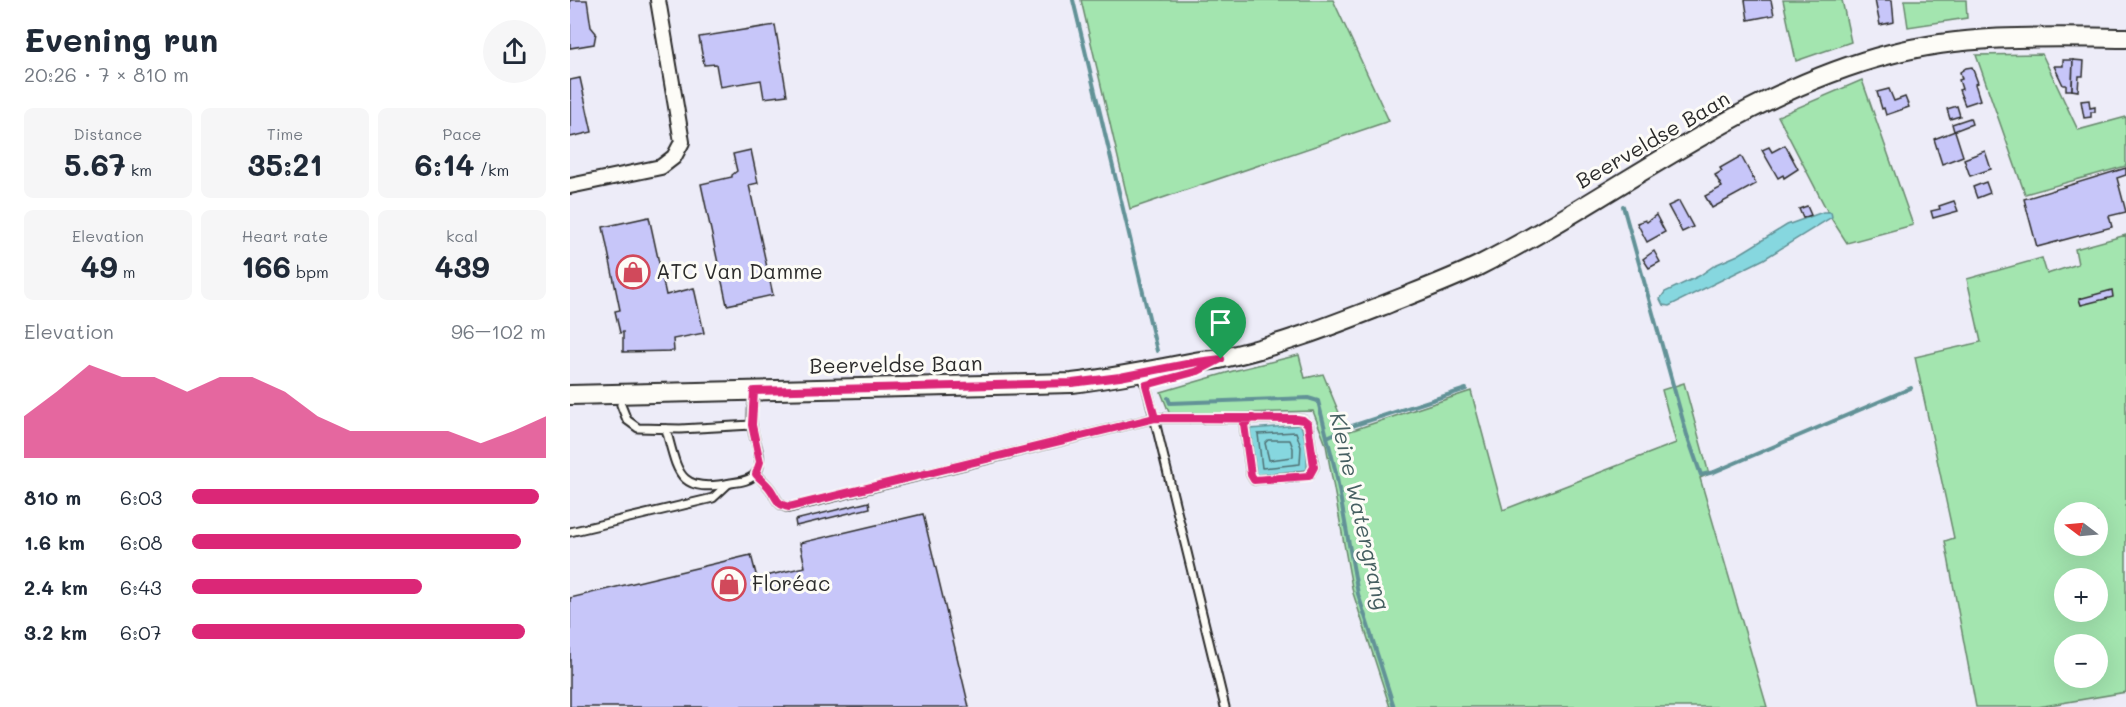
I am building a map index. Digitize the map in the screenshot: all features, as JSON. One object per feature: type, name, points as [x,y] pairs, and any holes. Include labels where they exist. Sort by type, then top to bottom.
[{"type":"main road","name":"Beerveldse Baan","points":[[570,405],[621,405],[754,396],[1142,380],[1197,362],[1221,359],[1323,329],[1476,267],[1538,234],[1726,123],[1792,89],[1857,63],[1924,47],[1973,40],[2126,38]]},
{"type":"main road","name":"Beerveldse Baan","points":[[570,395],[754,396]]},
{"type":"street","points":[[570,186],[661,167],[674,157],[682,142],[658,0]]},
{"type":"lane","points":[[1142,380],[1155,418],[1225,707]]},
{"type":"lane","points":[[666,429],[674,459],[685,481],[699,487],[747,480],[756,474],[760,462],[752,425],[754,396]]},
{"type":"lane","points":[[621,405],[627,420],[638,428],[752,425]]},
{"type":"lane","points":[[756,474],[782,506],[789,507],[1155,418],[1253,418],[1303,420],[1308,424],[1314,467],[1309,476],[1254,480],[1251,475],[1244,424],[1253,418]]},
{"type":"lane","points":[[570,532],[713,498],[728,484]]},
{"type":"green space","points":[[1081,0],[1333,0],[1389,121],[1130,209]]},
{"type":"green space","points":[[1783,0],[1842,0],[1851,42],[1796,61]]},
{"type":"green space","points":[[1904,0],[1966,0],[1967,18],[1908,27]]},
{"type":"green space","points":[[2042,54],[2078,130],[2126,117],[2126,166],[2025,194],[1976,55]]},
{"type":"green space","points":[[1862,80],[1913,225],[1847,243],[1831,218],[1778,116]]},
{"type":"green space","points":[[2126,235],[2126,692],[2038,707],[1976,707],[1945,541],[1954,538],[1915,357],[1981,342],[1967,279],[2042,258],[2047,274],[2078,264],[2075,249]]},
{"type":"green space","points":[[1299,355],[1305,378],[1323,374],[1347,432],[1471,391],[1503,510],[1676,443],[1662,390],[1684,383],[1709,474],[1700,478],[1767,707],[1390,707],[1353,593],[1326,445],[1313,411],[1170,415],[1161,392]]},
{"type":"water","points":[[1823,212],[1831,212],[1832,217],[1764,259],[1669,306],[1663,305],[1660,299],[1665,292],[1738,255],[1787,225]]},
{"type":"water","points":[[1301,425],[1307,446],[1307,470],[1256,476],[1250,429]]},
{"type":"building","points":[[570,0],[587,0],[591,27],[596,33],[594,44],[570,48]]},
{"type":"building","points":[[1745,0],[1771,0],[1774,15],[1748,20]]},
{"type":"building","points":[[1875,0],[1892,0],[1894,22],[1880,25]]},
{"type":"building","points":[[775,25],[787,95],[764,98],[761,80],[720,87],[716,64],[704,65],[699,37]]},
{"type":"building","points":[[2063,60],[2073,60],[2072,90],[2066,90],[2066,85],[2063,85],[2054,66],[2063,66]]},
{"type":"building","points":[[2073,60],[2084,61],[2083,76],[2079,76],[2078,91],[2072,90]]},
{"type":"building","points":[[1972,67],[1978,83],[1975,84],[1980,100],[1965,105],[1959,90],[1962,89],[1959,80],[1962,79],[1960,72]]},
{"type":"building","points":[[580,78],[592,132],[570,137],[570,80]]},
{"type":"building","points":[[1889,89],[1894,101],[1905,97],[1909,107],[1886,115],[1877,92]]},
{"type":"building","points":[[2089,100],[2090,108],[2095,107],[2095,112],[2091,112],[2091,117],[2084,118],[2081,101]]},
{"type":"building","points":[[1957,106],[1960,116],[1950,119],[1947,109]]},
{"type":"building","points":[[1970,118],[1972,124],[1954,131],[1952,124]]},
{"type":"building","points":[[1955,131],[1963,156],[1942,164],[1934,139]]},
{"type":"building","points":[[1785,145],[1798,169],[1784,178],[1783,175],[1778,178],[1762,150],[1769,147],[1772,152]]},
{"type":"building","points":[[751,150],[758,183],[749,185],[773,295],[727,305],[701,184],[732,177],[737,171],[733,154]]},
{"type":"building","points":[[1985,151],[1991,169],[1970,176],[1964,159]]},
{"type":"building","points":[[1741,156],[1756,184],[1712,208],[1705,196],[1722,187],[1715,175],[1722,171],[1720,168]]},
{"type":"building","points":[[2126,168],[2126,175],[2117,178],[2126,212],[2109,216],[2112,227],[2037,247],[2024,199]]},
{"type":"building","points":[[1986,182],[1990,193],[1977,198],[1973,187]]},
{"type":"building","points":[[1679,201],[1693,227],[1682,232],[1668,206]]},
{"type":"building","points":[[1954,201],[1958,211],[1933,218],[1931,211]]},
{"type":"building","points":[[1807,206],[1811,215],[1803,218],[1799,209]]},
{"type":"building","points":[[1656,215],[1665,232],[1647,242],[1637,223],[1645,220],[1647,222]]},
{"type":"building","points":[[649,217],[666,295],[694,288],[704,333],[673,339],[674,351],[623,352],[623,332],[620,333],[615,311],[620,310],[603,227]]},
{"type":"building","points":[[1654,251],[1660,262],[1649,268],[1643,259]]},
{"type":"building","points":[[2112,290],[2113,297],[2081,305],[2079,299]]},
{"type":"building","points":[[869,502],[870,508],[796,526],[795,520]]},
{"type":"building","points":[[923,514],[969,707],[570,707],[570,598],[751,555],[757,578],[805,567],[800,543]]},
{"type":"waterway","name":"Kleine Watergrang","points":[[1073,0],[1157,351]]},
{"type":"waterway","points":[[1623,206],[1687,435],[1701,475],[1714,472],[1911,388]]},
{"type":"waterway","points":[[1327,437],[1352,426],[1466,389]]},
{"type":"waterway","name":"Kleine Watergrang","points":[[1168,398],[1170,403],[1308,398],[1318,401],[1336,473],[1358,594],[1394,707]]},
{"type":"place","name":"ATC Van Damme","points":[[633,272]]},
{"type":"place","name":"Floréac","points":[[729,584]]},
{"type":"route","points":[[1221,359],[1072,383],[754,391],[752,425],[760,462],[756,474],[771,490],[775,499],[782,506],[789,507],[1155,418],[1253,418],[1297,419],[1308,424],[1314,467],[1309,476],[1254,480],[1251,475],[1244,424],[1253,418],[1204,418],[1155,418],[1146,385],[1198,371],[1221,359]]}]
